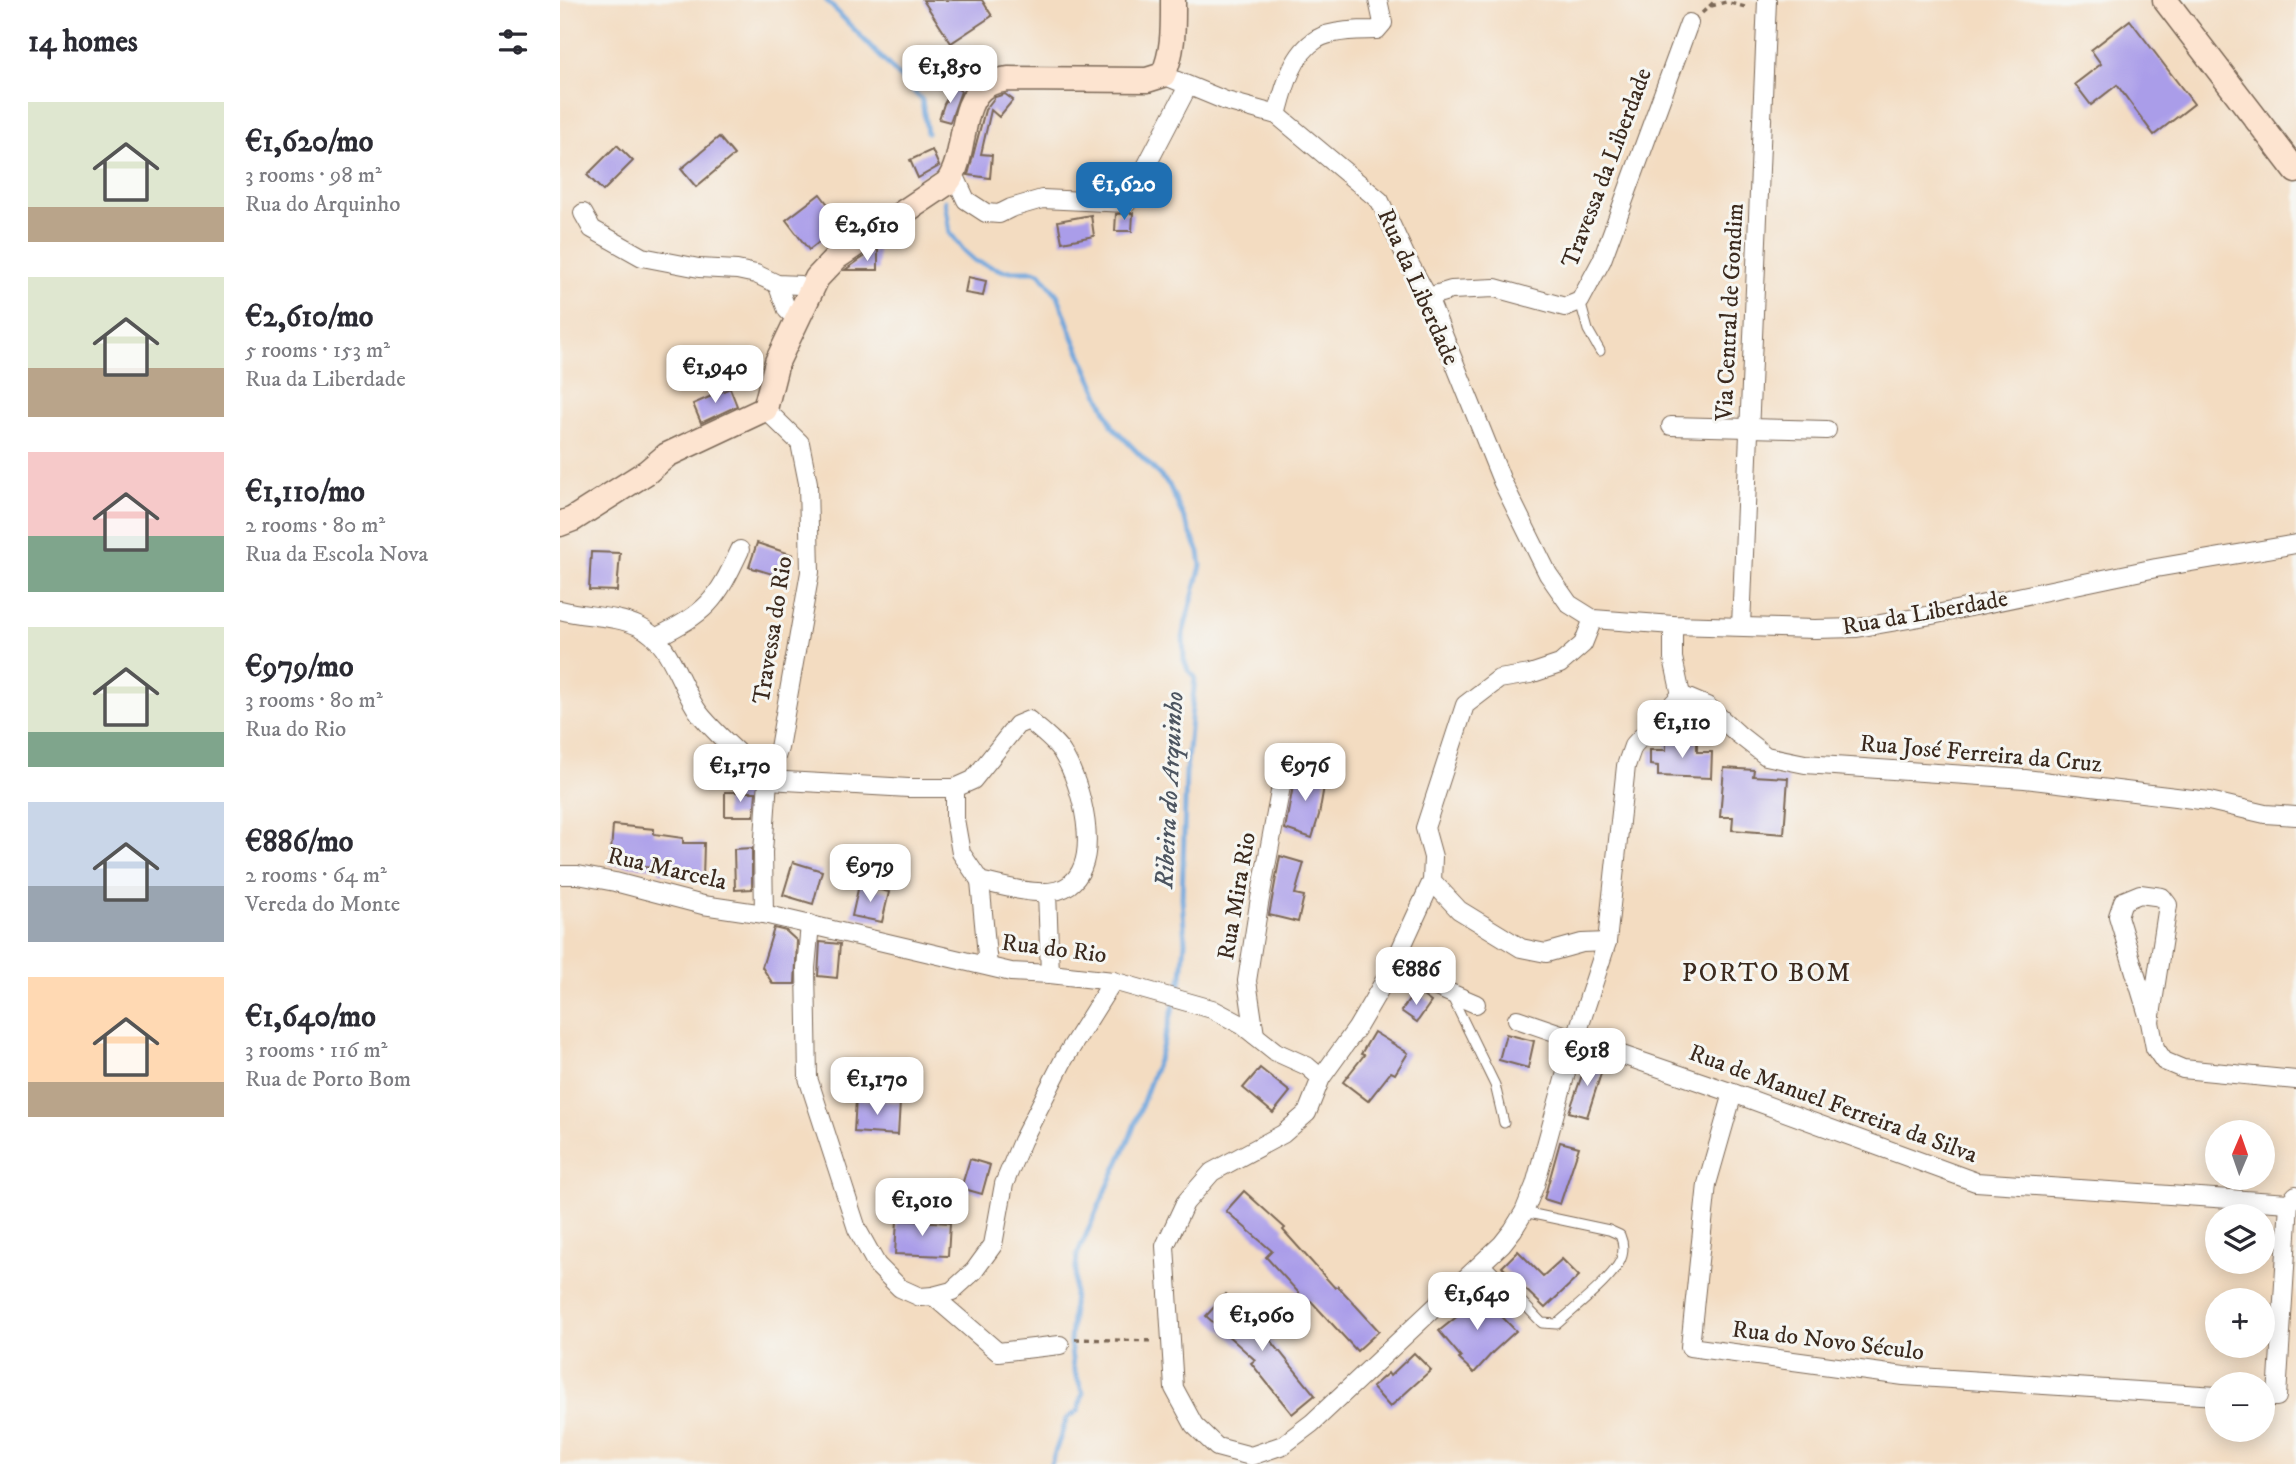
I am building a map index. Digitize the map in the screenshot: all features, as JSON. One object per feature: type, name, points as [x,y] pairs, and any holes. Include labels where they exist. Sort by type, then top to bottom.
[{"type":"street","points":[[560,524],[573,519],[647,472],[667,455],[765,410],[777,362],[817,278],[837,257],[947,183],[954,174],[968,110],[975,96],[987,85],[1008,79],[1147,80],[1163,75],[1172,45],[1173,0]]},
{"type":"street","points":[[1277,115],[1285,85],[1301,53],[1318,38],[1353,30],[1377,30],[1382,23],[1378,0]]},
{"type":"street","points":[[2165,0],[2296,171]]},
{"type":"street","name":"Via Central de Gondim","points":[[1741,626],[1767,8]]},
{"type":"street","name":"Travessa da Liberdade","points":[[1428,297],[1451,289],[1495,288],[1565,307],[1580,300],[1602,260],[1689,23]]},
{"type":"street","name":"Rua da Liberdade","points":[[1163,75],[1226,101],[1277,115],[1380,201],[1428,297],[1502,481],[1542,562],[1569,604],[1593,619],[1673,625],[1857,628],[2156,568],[2296,544]]},
{"type":"street","points":[[954,174],[966,200],[986,213],[999,214],[1042,199],[1127,203],[1188,86]]},
{"type":"street","points":[[583,213],[592,229],[642,257],[699,268],[737,270],[757,274],[777,285],[800,285],[811,289]]},
{"type":"street","points":[[777,285],[788,310],[797,320]]},
{"type":"street","name":"Travessa do Rio","points":[[764,914],[763,852],[768,780],[779,748],[810,572],[808,484],[800,443],[765,410]]},
{"type":"street","points":[[1671,426],[1827,430]]},
{"type":"street","points":[[655,638],[687,622],[706,608],[725,584],[740,550]]},
{"type":"street","points":[[560,610],[613,619],[640,627],[655,638],[672,662],[698,712],[768,780],[955,788],[973,780],[1017,725],[1028,720],[1063,752],[1080,793],[1086,818],[1088,851],[1079,872],[1069,885],[1047,892],[1025,891],[980,881]]},
{"type":"street","points":[[1593,619],[1583,644],[1560,664],[1530,674],[1499,679],[1465,705],[1425,828],[1433,857],[1432,881],[1392,968],[1357,1028],[1321,1078],[1307,1113],[1283,1134],[1212,1172],[1185,1203],[1165,1246],[1174,1388],[1194,1425],[1217,1447],[1251,1456],[1283,1445],[1312,1423],[1483,1261],[1513,1230],[1524,1212],[1535,1185],[1575,1040],[1607,942],[1626,766],[1633,746],[1681,695],[1673,658],[1673,625]]},
{"type":"street","name":"Rua José Ferreira da Cruz","points":[[1681,695],[1707,706],[1766,756],[1805,764],[2025,779],[2209,801],[2264,814],[2296,816]]},
{"type":"street","name":"Rua Mira Rio","points":[[1255,1035],[1247,981],[1285,765]]},
{"type":"street","points":[[955,788],[955,819],[961,853],[980,881],[988,966]]},
{"type":"street","name":"Rua Marcela","points":[[560,875],[578,875],[703,905],[764,914]]},
{"type":"street","points":[[1432,881],[1459,910],[1521,947],[1546,953],[1582,943],[1607,942]]},
{"type":"street","points":[[1047,892],[1050,974]]},
{"type":"street","points":[[2150,1022],[2168,905],[2162,897],[2140,894],[2123,901],[2118,916],[2150,1022],[2155,1048],[2164,1061],[2183,1069],[2296,1080]]},
{"type":"street","name":"Rua do Rio","points":[[764,914],[1011,972],[1112,981],[1212,1009],[1242,1025],[1276,1052],[1307,1066],[1321,1078]]},
{"type":"street","points":[[810,924],[806,968],[808,1078],[857,1229],[877,1265],[900,1289],[920,1297],[952,1291],[974,1271],[993,1245],[1004,1184],[1022,1142],[1064,1059],[1112,981]]},
{"type":"street","points":[[1392,968],[1476,1004]]},
{"type":"street","name":"Rua de Manuel Ferreira da Silva","points":[[1517,1019],[1733,1093],[1976,1182],[2292,1199]]},
{"type":"street","name":"Rua do Novo Século","points":[[1733,1093],[1707,1184],[1690,1347],[1904,1376],[2205,1395]]},
{"type":"street","points":[[2273,1372],[2292,1199]]},
{"type":"street","points":[[933,1296],[998,1352],[1060,1345]]},
{"type":"lane","points":[[1580,300],[1588,330],[1600,351]]},
{"type":"lane","points":[[1451,993],[1495,1085],[1504,1123]]},
{"type":"lane","points":[[1483,1261],[1542,1323],[1557,1324],[1604,1281],[1622,1259],[1624,1243],[1620,1235],[1609,1230],[1524,1212]]},
{"type":"path","points":[[1711,6],[1726,2],[1767,8]]},
{"type":"path","points":[[1078,1339],[1171,1341]]},
{"type":"building","points":[[923,0],[982,0],[992,16],[951,43]]},
{"type":"building","points":[[2130,20],[2194,104],[2154,135],[2117,85],[2091,105],[2075,84],[2101,64],[2091,50]]},
{"type":"building","points":[[954,87],[961,91],[950,122],[939,119],[944,104]]},
{"type":"building","points":[[1005,94],[1013,100],[999,117],[991,110],[981,154],[992,155],[990,178],[968,175],[985,110],[995,97]]},
{"type":"building","points":[[719,137],[734,155],[696,187],[681,169]]},
{"type":"building","points":[[617,145],[633,161],[603,191],[587,175]]},
{"type":"building","points":[[932,150],[939,166],[918,178],[910,160]]},
{"type":"building","points":[[820,194],[843,224],[809,250],[786,220]]},
{"type":"building","points":[[1133,213],[1132,231],[1115,231],[1116,214]]},
{"type":"building","points":[[1091,215],[1094,236],[1062,242],[1058,221]]},
{"type":"building","points":[[878,249],[878,270],[845,270],[874,250]]},
{"type":"building","points":[[968,277],[986,281],[983,296],[965,293]]},
{"type":"building","points":[[730,388],[737,406],[701,423],[693,404]]},
{"type":"building","points":[[757,543],[793,555],[786,578],[749,567]]},
{"type":"building","points":[[591,552],[620,553],[617,591],[589,590]]},
{"type":"building","points":[[1666,739],[1697,740],[1697,752],[1712,752],[1711,778],[1658,776],[1658,766],[1650,765],[1650,750],[1666,750]]},
{"type":"building","points":[[1724,768],[1754,770],[1753,776],[1788,778],[1784,834],[1732,830],[1733,817],[1720,817]]},
{"type":"building","points":[[1296,770],[1326,775],[1312,838],[1285,829]]},
{"type":"building","points":[[725,792],[756,792],[754,816],[725,816]]},
{"type":"building","points":[[613,825],[654,829],[654,834],[683,838],[683,843],[704,843],[703,880],[682,880],[682,876],[659,872],[660,868],[610,865]]},
{"type":"building","points":[[752,848],[752,889],[735,890],[734,849]]},
{"type":"building","points":[[1280,856],[1304,863],[1295,894],[1304,896],[1298,922],[1269,915]]},
{"type":"building","points":[[793,862],[822,871],[813,904],[783,895]]},
{"type":"building","points":[[859,885],[889,892],[882,922],[852,916]]},
{"type":"building","points":[[774,928],[786,931],[797,941],[795,984],[773,984],[762,967]]},
{"type":"building","points":[[820,942],[840,944],[837,978],[818,976]]},
{"type":"building","points":[[1416,991],[1431,1002],[1417,1022],[1401,1011]]},
{"type":"building","points":[[1374,1032],[1408,1053],[1395,1074],[1391,1072],[1368,1101],[1343,1082],[1364,1055],[1361,1054]]},
{"type":"building","points":[[1506,1034],[1534,1041],[1528,1068],[1499,1060]]},
{"type":"building","points":[[1588,1058],[1604,1064],[1587,1117],[1569,1112]]},
{"type":"building","points":[[1260,1068],[1290,1092],[1273,1113],[1243,1088]]},
{"type":"building","points":[[856,1099],[900,1102],[898,1135],[854,1132]]},
{"type":"building","points":[[1560,1142],[1579,1147],[1560,1204],[1544,1199]]},
{"type":"building","points":[[970,1159],[990,1165],[982,1194],[961,1188]]},
{"type":"building","points":[[1244,1191],[1285,1228],[1283,1230],[1335,1288],[1338,1286],[1379,1331],[1357,1351],[1266,1257],[1272,1251],[1226,1211]]},
{"type":"building","points":[[897,1220],[950,1223],[948,1256],[895,1254]]},
{"type":"building","points":[[1518,1251],[1543,1276],[1562,1259],[1579,1276],[1545,1308],[1502,1267]]},
{"type":"building","points":[[1478,1292],[1516,1331],[1474,1373],[1459,1359],[1461,1357],[1439,1331],[1464,1311],[1462,1309]]},
{"type":"building","points":[[1226,1294],[1270,1334],[1268,1337],[1315,1395],[1292,1414],[1251,1363],[1255,1360],[1206,1316]]},
{"type":"building","points":[[1414,1353],[1431,1370],[1390,1407],[1372,1387],[1388,1373],[1390,1376]]},
{"type":"waterway","name":"Ribeira do Arquinho","points":[[826,0],[922,100],[927,133]]},
{"type":"waterway","name":"Ribeira do Arquinho","points":[[945,201],[950,233],[975,261],[1004,271],[1040,273],[1058,296],[1113,427],[1169,485],[1199,552],[1201,566],[1183,633],[1184,660],[1195,677],[1186,771],[1182,898],[1185,942],[1182,976],[1160,1055],[1130,1137],[1077,1255],[1070,1342],[1073,1367],[1083,1393],[1078,1411],[1067,1418],[1051,1464]]},
{"type":"district","name":"PORTO BOM","points":[[1767,973]]}]
